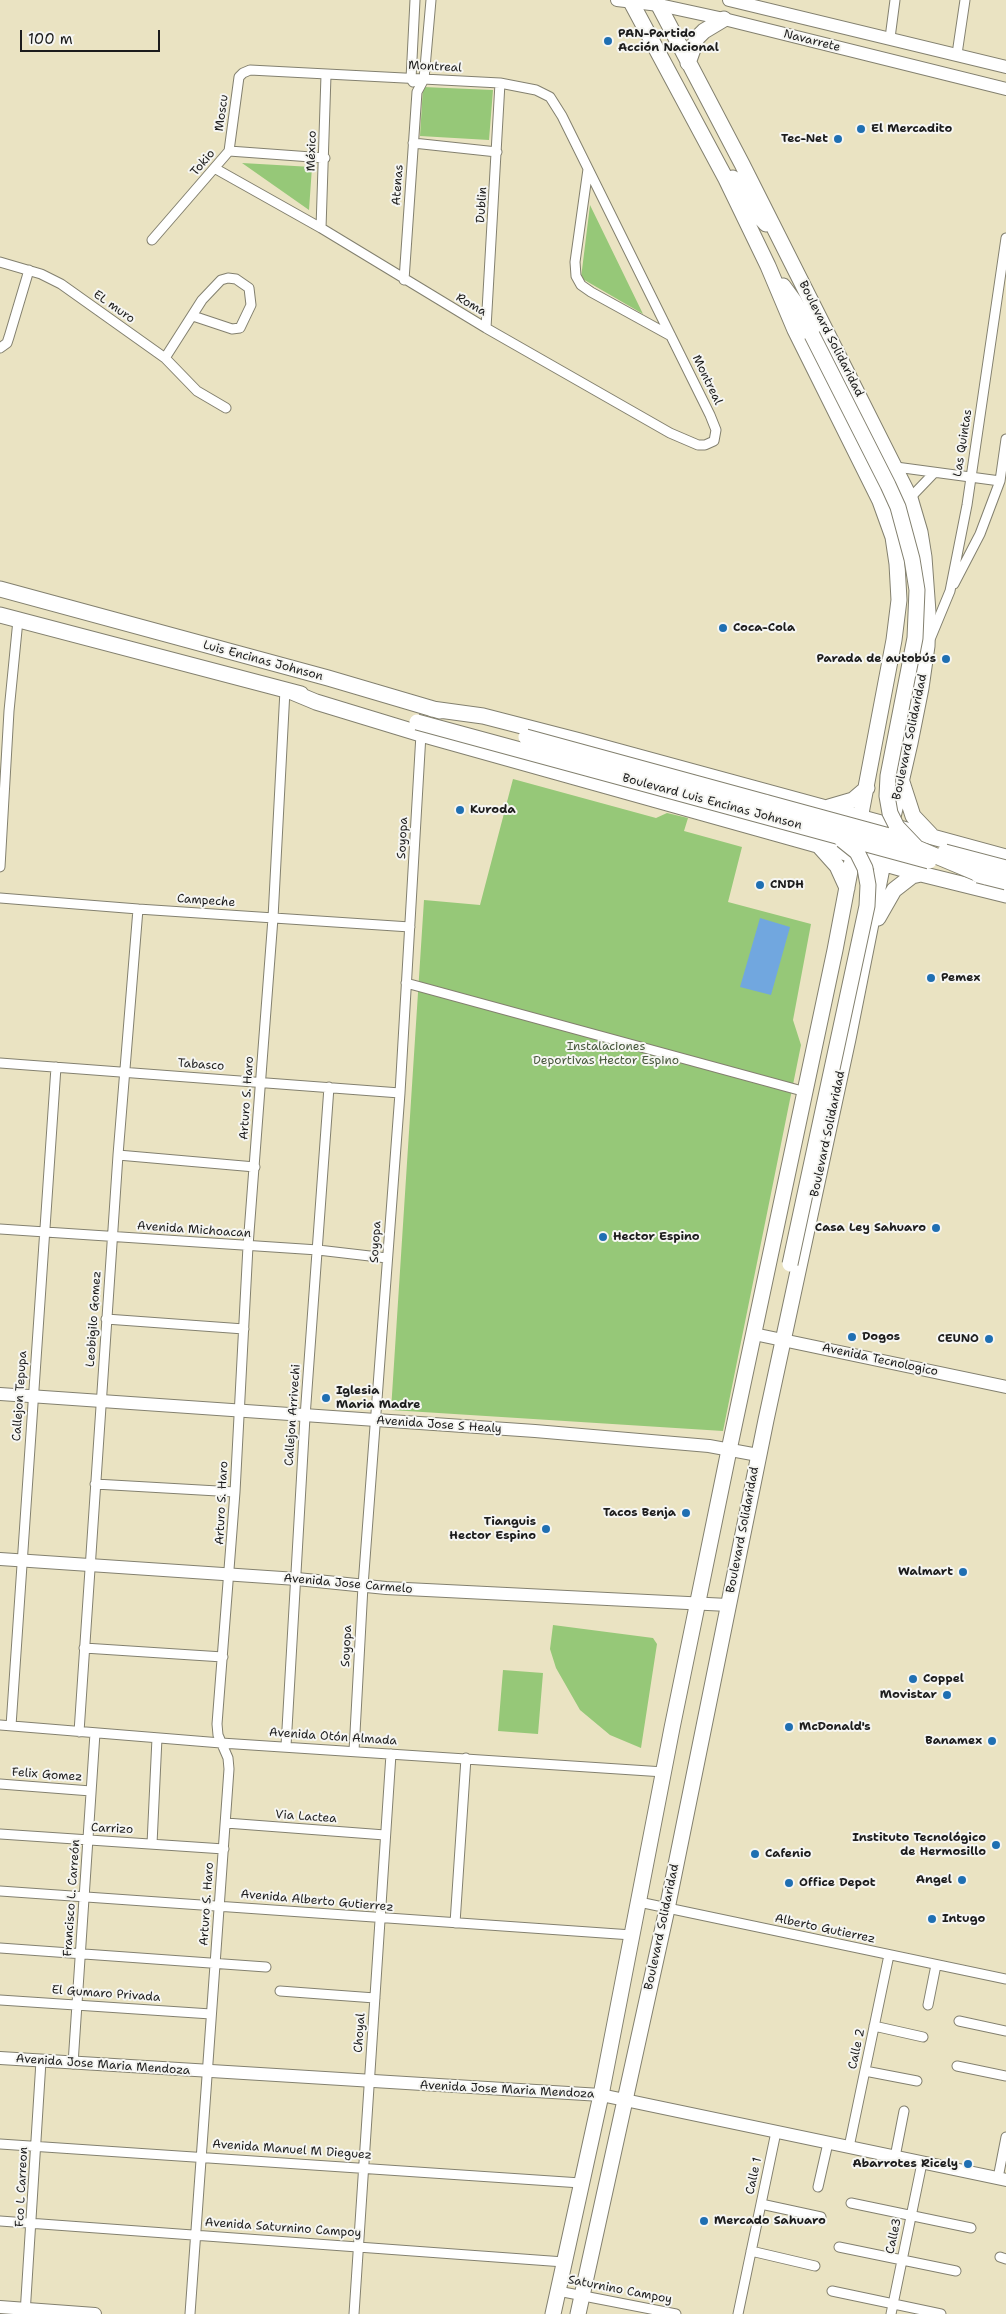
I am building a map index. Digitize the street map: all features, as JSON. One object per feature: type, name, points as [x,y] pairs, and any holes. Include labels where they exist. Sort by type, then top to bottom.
[{"type":"main road","name":"Boulevard Solidaridad","points":[[553,2314],[601,2096],[697,1603],[806,1092],[854,856],[899,600],[898,564],[893,537],[880,501],[795,330],[768,266],[726,179],[626,0]]},
{"type":"main road","name":"Boulevard Solidaridad","points":[[578,2314],[667,1909],[758,1455],[917,708],[927,646],[928,612],[924,557],[920,532],[910,498],[777,233],[658,3]]},
{"type":"main road","points":[[688,63],[698,38],[704,31],[724,19]]},
{"type":"main road","points":[[726,179],[735,179],[761,219],[777,233]]},
{"type":"main road","points":[[768,266],[794,301],[888,485],[898,507],[912,559],[917,590],[915,638],[888,776],[887,796],[890,813],[897,827],[917,848],[986,877]]},
{"type":"main road","name":"Luis Encinas Johnson","points":[[0,589],[328,678],[526,737]]},
{"type":"main road","name":"Luis Encinas Johnson","points":[[0,615],[288,691],[335,700],[419,728]]},
{"type":"main road","points":[[882,702],[900,710],[917,708]]},
{"type":"main road","points":[[432,709],[507,722],[826,807],[1006,858]]},
{"type":"main road","points":[[419,728],[854,856],[1006,895]]},
{"type":"main road","name":"Boulevard Luis Encinas Johnson","points":[[419,728],[1006,882]]},
{"type":"main road","name":"Boulevard Luis Encinas Johnson","points":[[526,737],[1006,868]]},
{"type":"main road","points":[[901,778],[907,802],[913,816],[934,838]]},
{"type":"main road","points":[[826,807],[844,804],[867,788]]},
{"type":"main road","points":[[765,802],[843,840],[857,852],[865,868],[868,885],[867,906],[790,1264],[788,1280],[792,1302]]},
{"type":"main road","points":[[816,845],[831,857],[847,888]]},
{"type":"main road","points":[[868,940],[887,899],[894,890],[912,876],[921,874]]},
{"type":"street","name":"Atenas","points":[[415,0],[412,79],[417,92]]},
{"type":"street","name":"Atenas","points":[[404,280],[417,92],[424,79],[431,0]]},
{"type":"street","name":"Navarrete","points":[[626,0],[658,3],[1006,89]]},
{"type":"street","name":"Navarrete","points":[[729,0],[1006,67]]},
{"type":"street","points":[[890,38],[895,0]]},
{"type":"street","points":[[957,54],[965,0]]},
{"type":"street","points":[[812,41],[816,21]]},
{"type":"street","name":"Montreal","points":[[240,77],[243,73],[250,70],[424,79],[500,84],[536,90],[550,97],[588,168],[710,415],[716,436]]},
{"type":"street","name":"México","points":[[321,228],[325,158],[326,75]]},
{"type":"street","name":"Moscu","points":[[229,151],[240,77]]},
{"type":"street","name":"Dublin","points":[[486,328],[500,84]]},
{"type":"street","points":[[413,143],[497,152]]},
{"type":"street","name":"Tokio","points":[[152,240],[216,169],[229,151],[325,158]]},
{"type":"street","points":[[588,168],[575,262],[576,276],[581,285],[590,292],[671,336]]},
{"type":"street","name":"Roma","points":[[216,169],[321,228],[486,328],[688,442],[705,445],[714,440],[716,436]]},
{"type":"street","name":"Las Quintas","points":[[927,646],[950,591],[971,476],[1006,238]]},
{"type":"street","name":"EL muro","points":[[0,262],[29,270],[61,284],[165,358],[197,391],[226,408]]},
{"type":"street","points":[[0,348],[7,344],[29,270]]},
{"type":"street","points":[[165,358],[202,300],[221,280],[228,278],[236,279],[249,288],[251,304],[240,328],[232,329],[193,316]]},
{"type":"street","points":[[950,591],[980,534],[1000,481],[1006,439]]},
{"type":"street","points":[[896,468],[1000,481]]},
{"type":"street","points":[[910,498],[934,473]]},
{"type":"street","points":[[0,867],[1,819],[18,620]]},
{"type":"street","name":"Arturo S. Haro","points":[[190,2314],[206,2072],[226,1823],[228,1758],[221,1743],[217,1724],[230,1574],[248,1246],[288,691]]},
{"type":"street","name":"Soyopa","points":[[354,1751],[363,1586],[400,1093],[419,728]]},
{"type":"street","name":"Campeche","points":[[0,898],[410,927]]},
{"type":"street","name":"Leobigilo Gomez","points":[[80,1732],[100,1401],[138,909]]},
{"type":"street","points":[[406,983],[806,1092]]},
{"type":"street","name":"Tabasco","points":[[0,1063],[400,1093]]},
{"type":"street","name":"Callejon Tepupa","points":[[11,1726],[56,1068]]},
{"type":"street","name":"Callejon Arrivechi","points":[[286,1746],[305,1417],[329,1087]]},
{"type":"street","points":[[118,1155],[254,1167]]},
{"type":"street","name":"Avenida Michoacan","points":[[0,1229],[318,1250],[387,1258]]},
{"type":"street","points":[[106,1319],[244,1329]]},
{"type":"street","name":"Avenida Tecnologico","points":[[754,1334],[1006,1386]]},
{"type":"street","name":"Avenida Jose S Healy","points":[[0,1394],[305,1417],[535,1431],[709,1446],[758,1455]]},
{"type":"street","points":[[95,1484],[235,1492]]},
{"type":"street","name":"Avenida Jose Carmelo","points":[[0,1559],[230,1574],[363,1586],[728,1605]]},
{"type":"street","points":[[84,1648],[223,1657]]},
{"type":"street","name":"Avenida Otón Almada","points":[[0,1725],[221,1743],[664,1772]]},
{"type":"street","name":"Francisco L. Carreón","points":[[73,2064],[95,1733]]},
{"type":"street","points":[[152,1844],[158,1738]]},
{"type":"street","name":"Choyal","points":[[354,2314],[391,1754]]},
{"type":"street","points":[[456,1923],[466,1758]]},
{"type":"street","name":"Felix Gomez","points":[[0,1784],[91,1791]]},
{"type":"street","name":"Via Lactea","points":[[226,1823],[385,1835]]},
{"type":"street","name":"Carrizo","points":[[0,1834],[224,1849]]},
{"type":"street","name":"Avenida Alberto Gutierrez","points":[[0,1891],[632,1935]]},
{"type":"street","name":"Alberto Gutierrez","points":[[640,1902],[1006,1979]]},
{"type":"street","points":[[0,1948],[266,1967]]},
{"type":"street","name":"Calle 2","points":[[849,2147],[889,1955]]},
{"type":"street","points":[[928,2005],[936,1965]]},
{"type":"street","points":[[280,1991],[375,1998]]},
{"type":"street","name":"El Gumaro Privada","points":[[0,2000],[211,2014]]},
{"type":"street","points":[[960,2022],[1006,2031]]},
{"type":"street","points":[[874,2026],[923,2037]]},
{"type":"street","name":"Avenida Jose Maria Mendoza","points":[[0,2058],[601,2096],[1002,2179]]},
{"type":"street","name":"Fco L Carreon","points":[[25,2311],[41,2061]]},
{"type":"street","points":[[957,2066],[1006,2076]]},
{"type":"street","points":[[865,2071],[917,2081]]},
{"type":"street","points":[[895,2157],[904,2111]]},
{"type":"street","name":"Calle 1","points":[[738,2314],[776,2132]]},
{"type":"street","points":[[1002,2179],[1006,2137]]},
{"type":"street","points":[[818,2187],[828,2143]]},
{"type":"street","name":"Avenida Manuel M Dieguez","points":[[0,2144],[581,2183]]},
{"type":"street","name":"Calle3","points":[[891,2314],[922,2162]]},
{"type":"street","points":[[851,2203],[971,2228]]},
{"type":"street","points":[[761,2204],[821,2217]]},
{"type":"street","name":"Avenida Saturnino Campoy","points":[[0,2222],[195,2234],[564,2262]]},
{"type":"street","points":[[839,2247],[956,2271]]},
{"type":"street","points":[[751,2251],[815,2266]]},
{"type":"street","name":"Saturnino Campoy","points":[[558,2290],[676,2314]]},
{"type":"street","points":[[832,2291],[941,2314]]},
{"type":"street","points":[[0,2307],[25,2311],[95,2314]]},
{"type":"green space","points":[[423,87],[493,90],[489,140],[420,136]]},
{"type":"green space","points":[[242,163],[312,167],[309,210]]},
{"type":"green space","points":[[590,205],[643,314],[581,278]]},
{"type":"green space","name":"Instalaciones Deportivas Hector Espino","points":[[513,779],[656,818],[667,813],[688,818],[684,831],[742,847],[728,902],[811,924],[793,1020],[801,1045],[723,1431],[391,1410],[424,900],[480,905]]},
{"type":"green space","points":[[553,1625],[653,1638],[657,1644],[641,1748],[610,1735],[580,1710],[556,1668],[550,1649]]},
{"type":"green space","points":[[503,1670],[543,1673],[538,1734],[498,1731]]},
{"type":"water","points":[[760,918],[790,927],[771,995],[740,987]]},
{"type":"place","name":"PAN-Partido Acción Nacional","points":[[608,41]]},
{"type":"place","name":"El Mercadito","points":[[861,129]]},
{"type":"place","name":"Tec-Net","points":[[838,139]]},
{"type":"place","name":"Coca-Cola","points":[[723,628]]},
{"type":"place","name":"Parada de autobús","points":[[946,659]]},
{"type":"place","name":"Kuroda","points":[[460,810]]},
{"type":"place","name":"CNDH","points":[[760,885]]},
{"type":"place","name":"Pemex","points":[[931,978]]},
{"type":"place","name":"Casa Ley Sahuaro","points":[[936,1228]]},
{"type":"place","name":"Hector Espino","points":[[603,1237]]},
{"type":"place","name":"Dogos","points":[[852,1337]]},
{"type":"place","name":"CEUNO","points":[[989,1339]]},
{"type":"place","name":"Iglesia Maria Madre","points":[[326,1398]]},
{"type":"place","name":"Tacos Benja","points":[[686,1513]]},
{"type":"place","name":"Tianguis Hector Espino","points":[[546,1529]]},
{"type":"place","name":"Walmart","points":[[963,1572]]},
{"type":"place","name":"Coppel","points":[[913,1679]]},
{"type":"place","name":"Movistar","points":[[947,1695]]},
{"type":"place","name":"McDonald's","points":[[789,1727]]},
{"type":"place","name":"Banamex","points":[[992,1741]]},
{"type":"place","name":"Instituto Tecnológico de Hermosillo","points":[[996,1845]]},
{"type":"place","name":"Cafenio","points":[[755,1854]]},
{"type":"place","name":"Angel","points":[[962,1880]]},
{"type":"place","name":"Office Depot","points":[[789,1883]]},
{"type":"place","name":"Intugo","points":[[932,1919]]},
{"type":"place","name":"Abarrotes Ricely","points":[[968,2164]]},
{"type":"place","name":"Mercado Sahuaro","points":[[704,2221]]}]
